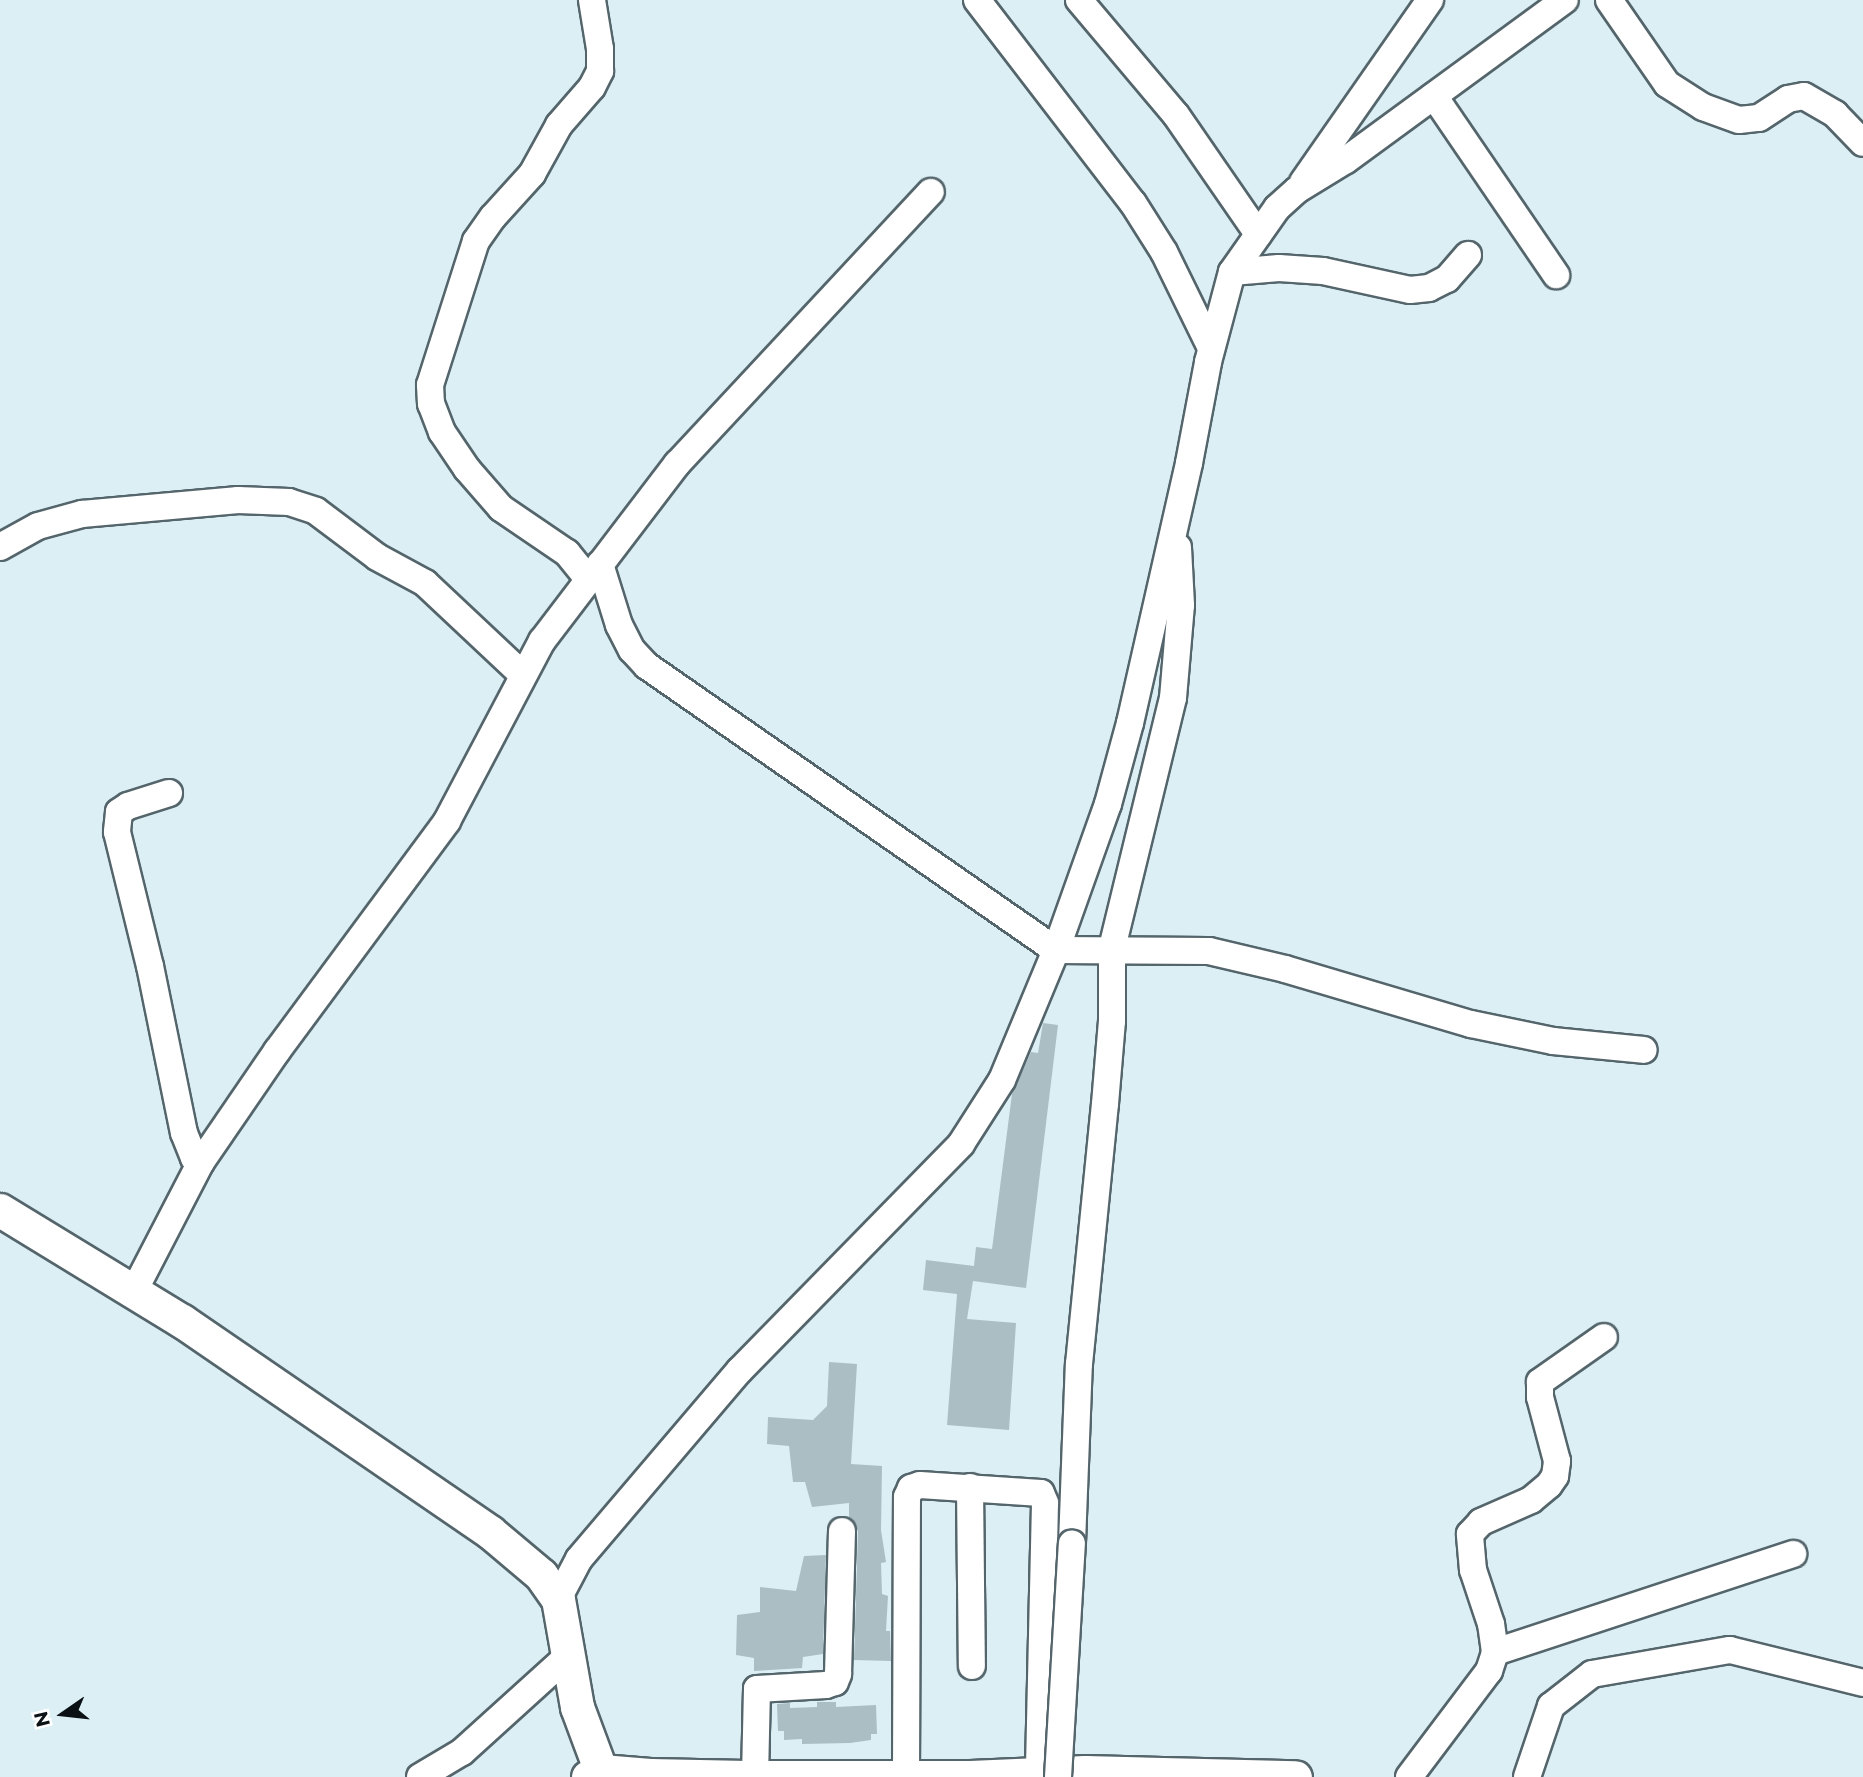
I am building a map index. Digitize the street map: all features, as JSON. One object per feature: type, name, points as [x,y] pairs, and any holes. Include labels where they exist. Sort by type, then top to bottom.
[{"type":"main road","points":[[0,1210],[182,1321],[490,1532],[541,1575],[558,1599],[577,1707],[597,1775],[1048,1776],[1085,1772],[1294,1777]]},
{"type":"street","points":[[592,0],[600,49],[600,71],[592,87],[559,125],[532,174],[517,194],[493,216],[476,241],[430,385],[431,404],[442,432],[467,469],[501,508],[594,572],[632,650],[647,666],[1056,950],[1112,948],[1209,951],[1285,969],[1471,1024],[1552,1041],[1644,1050]]},
{"type":"street","points":[[977,0],[1133,202],[1164,252],[1212,348]]},
{"type":"street","points":[[1079,0],[1176,115],[1258,234]]},
{"type":"street","points":[[558,1599],[579,1559],[740,1370],[961,1144],[1002,1080],[1056,950],[1108,804],[1130,723],[1212,348],[1232,272],[1278,208],[1297,190],[1430,0]]},
{"type":"street","points":[[1297,190],[1346,160],[1565,0]]},
{"type":"street","points":[[1609,0],[1667,84],[1703,107],[1739,120],[1759,118],[1787,99],[1804,96],[1835,114],[1863,144]]},
{"type":"street","points":[[1434,96],[1556,275]]},
{"type":"street","points":[[133,1293],[201,1162],[277,1051],[447,821],[542,641],[677,464],[931,192]]},
{"type":"street","points":[[1232,272],[1279,268],[1323,271],[1410,290],[1429,288],[1447,279],[1468,255]]},
{"type":"street","points":[[0,547],[38,526],[82,514],[238,500],[289,502],[316,511],[377,557],[425,583],[523,675]]},
{"type":"street","points":[[1048,1776],[1079,1364],[1112,1021],[1112,948],[1173,698],[1181,606],[1176,517]]},
{"type":"street","points":[[169,793],[128,806],[119,812],[117,832],[150,966],[184,1133],[194,1158],[201,1162]]},
{"type":"street","points":[[1409,1777],[1489,1671],[1495,1653],[1490,1624],[1473,1570],[1469,1534],[1481,1522],[1531,1500],[1549,1486],[1555,1476],[1557,1461],[1540,1397],[1540,1382],[1604,1337]]},
{"type":"street","points":[[906,1776],[907,1497],[911,1488],[920,1485],[1033,1490],[1041,1493],[1045,1503],[1048,1776]]},
{"type":"street","points":[[970,1488],[972,1665]]},
{"type":"street","points":[[755,1777],[754,1695],[757,1689],[762,1686],[827,1685],[835,1682],[838,1674],[842,1531]]},
{"type":"street","points":[[1495,1653],[1793,1554]]},
{"type":"street","points":[[1527,1777],[1551,1706],[1591,1674],[1730,1650],[1863,1683]]},
{"type":"street","points":[[420,1777],[463,1752],[569,1654]]},
{"type":"building","points":[[1043,1023],[1058,1025],[1026,1288],[973,1281],[967,1319],[1016,1323],[1009,1430],[947,1425],[957,1294],[923,1290],[926,1260],[974,1266],[976,1247],[992,1249],[1012,1094],[1031,1052],[1038,1053]]},
{"type":"building","points":[[829,1362],[857,1364],[851,1464],[882,1466],[881,1530],[886,1562],[881,1563],[882,1594],[888,1596],[886,1631],[890,1631],[891,1661],[854,1660],[858,1531],[849,1517],[849,1503],[812,1507],[805,1482],[793,1482],[789,1446],[767,1444],[768,1417],[813,1420],[827,1406]]},
{"type":"building","points":[[826,1555],[823,1654],[803,1657],[802,1668],[754,1671],[754,1658],[736,1655],[737,1615],[760,1612],[760,1587],[796,1591],[804,1556]]},
{"type":"building","points":[[817,1702],[836,1702],[836,1707],[876,1705],[877,1734],[871,1734],[871,1740],[850,1743],[802,1744],[802,1739],[784,1740],[784,1731],[778,1731],[777,1704],[790,1703],[790,1708],[817,1707]]}]
